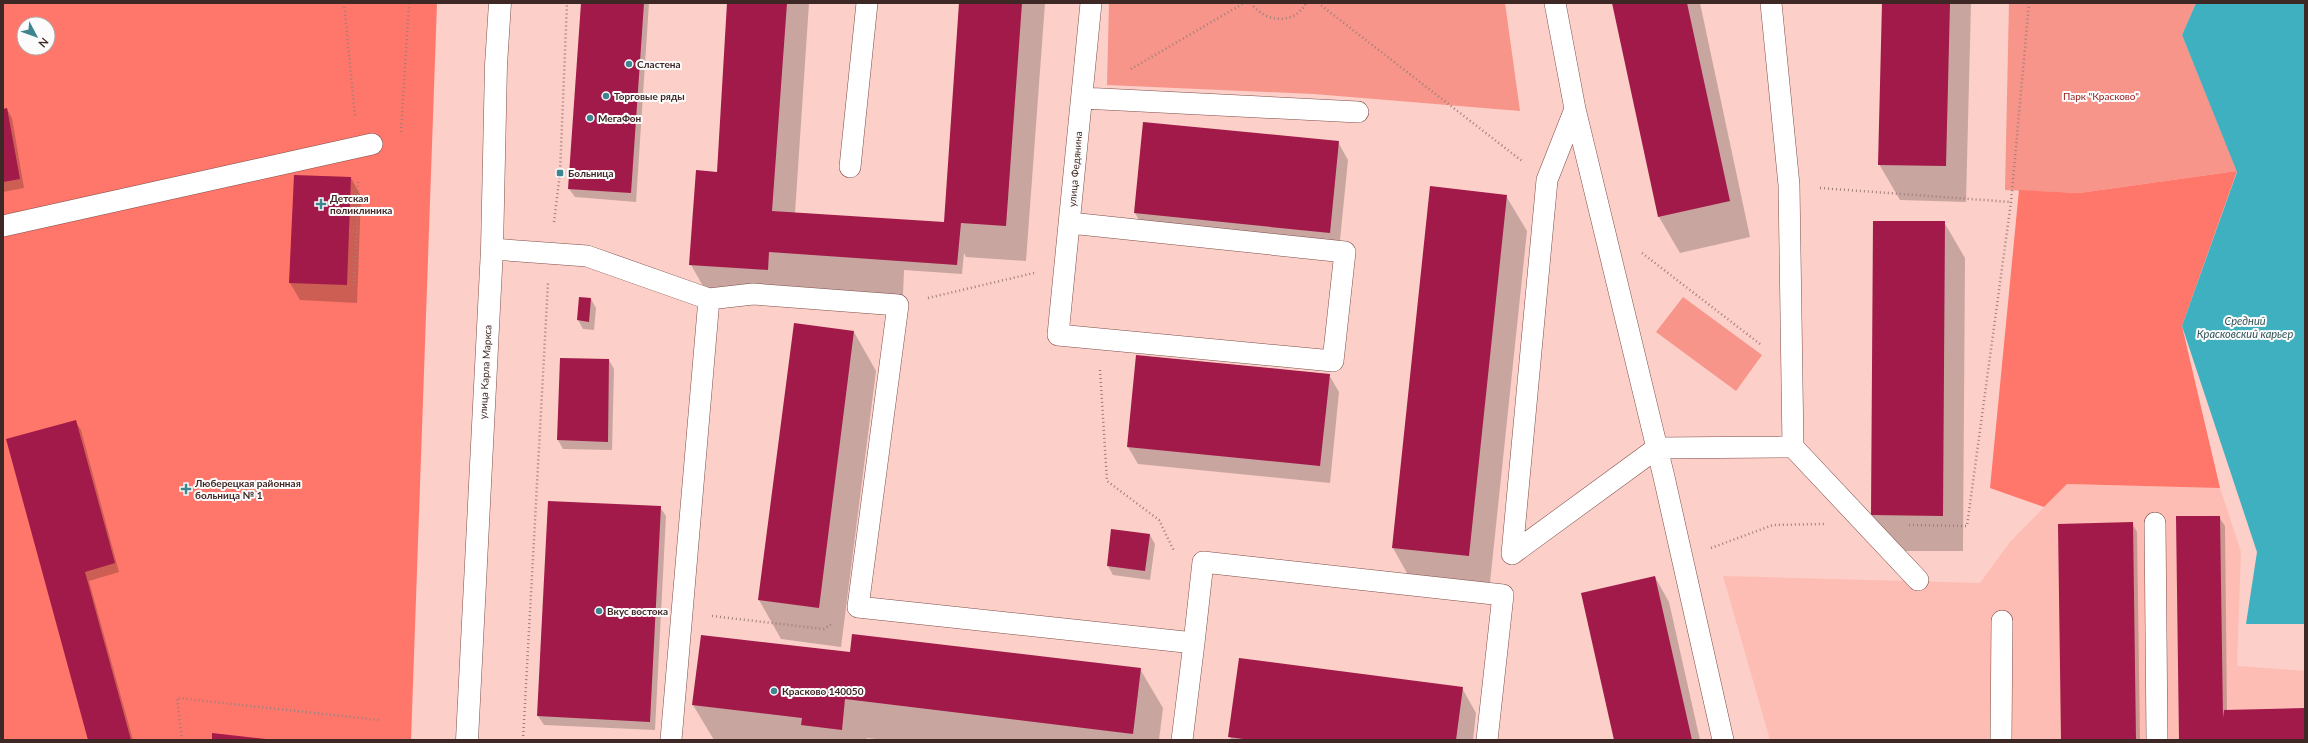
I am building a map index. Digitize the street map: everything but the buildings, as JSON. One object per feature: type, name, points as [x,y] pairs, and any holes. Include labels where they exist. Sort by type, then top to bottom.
[{"type":"main road","name":"улица Карла Маркса","points":[[467,740],[492,249],[496,64],[500,3]]},
{"type":"lane","points":[[850,167],[867,3]]},
{"type":"lane","name":"улица Федянина","points":[[1091,3],[1058,335],[1098,339]]},
{"type":"lane","points":[[1555,3],[1575,110],[1657,448],[1723,740]]},
{"type":"lane","points":[[1771,3],[1789,185],[1793,447],[1918,580]]},
{"type":"lane","points":[[1082,98],[1358,112]]},
{"type":"lane","points":[[1575,110],[1547,180],[1512,554],[1657,448],[1793,447]]},
{"type":"lane","points":[[3,226],[365,145]]},
{"type":"lane","points":[[1070,222],[1345,252],[1332,361],[1098,339]]},
{"type":"lane","points":[[492,249],[587,256],[709,299],[753,294],[898,305],[858,607],[1194,643]]},
{"type":"lane","points":[[671,740],[709,299]]},
{"type":"lane","points":[[2155,522],[2157,740]]},
{"type":"lane","points":[[1182,740],[1202,562],[1503,595],[1487,740]]},
{"type":"lane","points":[[2001,740],[2002,621]]},
{"type":"path","points":[[344,3],[365,145],[357,231],[354,285]]},
{"type":"path","points":[[401,137],[409,3]]},
{"type":"path","points":[[523,740],[550,253],[560,173],[567,3]]},
{"type":"path","points":[[1129,70],[1244,3]]},
{"type":"path","points":[[1251,3],[1256,11],[1268,18],[1281,19],[1294,16],[1306,3]]},
{"type":"path","points":[[1682,559],[1773,525],[1865,524],[1967,526],[2010,202],[2029,3]]},
{"type":"path","points":[[1789,185],[2010,202]]},
{"type":"path","points":[[349,231],[357,231]]},
{"type":"path","points":[[898,305],[1066,266]]},
{"type":"path","points":[[1098,339],[1107,481],[1159,520],[1177,557]]},
{"type":"path","points":[[682,612],[824,629],[858,607]]},
{"type":"path","points":[[182,740],[177,698],[379,720]]},
{"type":"shaded area","name":"Люберецкая районная больница № 1","points":[[3,3],[437,3],[411,740],[3,740]]},
{"type":"shaded area","points":[[2237,171],[2182,326],[2220,488],[2067,484],[2044,507],[1990,488],[2019,190],[2079,193]]},
{"type":"shaded area","points":[[2067,484],[2220,488],[2241,552],[2237,666],[2305,671],[2305,740],[1770,740],[1723,576],[1980,583],[2010,542]]},
{"type":"green space","points":[[1109,3],[1505,3],[1520,111],[1314,94],[1107,85]]},
{"type":"green space","name":"Парк \"Красково\"","points":[[2009,3],[2196,3],[2182,35],[2237,171],[2079,193],[2005,190]]},
{"type":"green space","points":[[1683,297],[1762,355],[1736,391],[1656,332]]},
{"type":"water","name":"Средний Красковский карьер","points":[[2196,3],[2305,3],[2305,624],[2246,624],[2257,552],[2182,326],[2237,172],[2182,35]]},
{"type":"place","name":"Сластена","points":[[629,64]]},
{"type":"place","name":"Торговые ряды","points":[[606,96]]},
{"type":"place","name":"МегаФон","points":[[590,118]]},
{"type":"place","name":"Больница","points":[[560,173]]},
{"type":"place","name":"Детская поликлиника","points":[[321,204]]},
{"type":"place","name":"Люберецкая районная больница № 1","points":[[186,489]]},
{"type":"place","name":"Вкус востока","points":[[599,611]]},
{"type":"place","name":"Красково 140050","points":[[774,691]]}]
